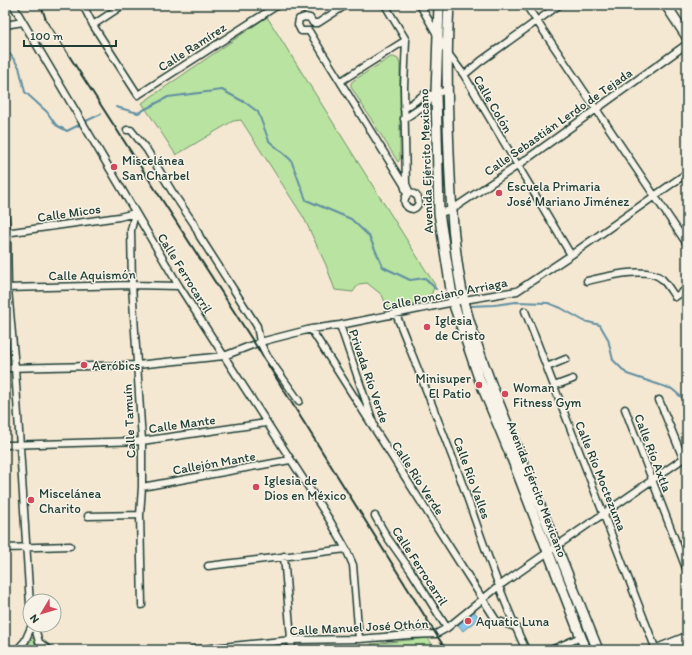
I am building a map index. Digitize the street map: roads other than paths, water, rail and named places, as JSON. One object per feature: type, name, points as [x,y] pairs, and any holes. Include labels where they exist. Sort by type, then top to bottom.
[{"type":"main road","name":"Avenida Ejército Mexicano","points":[[439,5],[434,94],[439,213],[453,302],[480,381],[515,454],[556,547],[598,650]]},
{"type":"main road","name":"Avenida Ejército Mexicano","points":[[449,5],[446,52],[451,210],[464,300],[475,340],[548,554],[586,650]]},
{"type":"main road","points":[[666,5],[687,37]]},
{"type":"main road","points":[[657,650],[687,638]]},
{"type":"street","name":"Calle Ferrocarril","points":[[13,5],[179,286],[329,519],[346,549],[353,565],[359,639]]},
{"type":"street","points":[[83,5],[93,25],[123,5]]},
{"type":"street","name":"Calle Ramírez","points":[[93,25],[138,96],[278,5]]},
{"type":"street","points":[[346,5],[318,23],[313,23],[310,18],[302,17],[298,22],[299,28],[301,31],[309,31],[341,81],[404,184],[407,195],[404,199],[405,204],[413,209],[419,202],[416,195],[410,194],[406,184],[404,119],[406,40],[385,5]]},
{"type":"street","name":"Calle Colón","points":[[420,5],[446,52],[464,76],[571,255]]},
{"type":"street","points":[[526,5],[687,244]]},
{"type":"street","points":[[464,76],[481,61],[537,21],[552,7],[559,5]]},
{"type":"street","points":[[5,25],[23,22]]},
{"type":"street","points":[[341,81],[406,40]]},
{"type":"street","name":"Calle Sebastián Lerdo de Tejada","points":[[439,213],[451,210],[517,166],[687,44]]},
{"type":"street","points":[[404,109],[425,94],[434,94],[447,90]]},
{"type":"street","points":[[404,119],[428,103],[434,94]]},
{"type":"street","points":[[127,130],[131,130],[147,150],[194,224],[200,237],[258,326],[260,342],[267,356],[298,401]]},
{"type":"street","name":"Calle Ponciano Arriaga","points":[[5,368],[137,365],[224,356],[260,342],[311,329],[340,325],[453,302],[517,291],[571,255],[687,173]]},
{"type":"street","points":[[5,212],[6,288],[15,368],[29,593]]},
{"type":"street","name":"Calle Micos","points":[[6,233],[119,217],[135,213]]},
{"type":"street","name":"Calle Tamuín","points":[[135,213],[131,230],[132,284],[142,441],[142,487],[140,515],[142,605]]},
{"type":"street","points":[[587,282],[624,273],[650,274],[662,279],[676,297],[687,289]]},
{"type":"street","name":"Calle Aquismón","points":[[6,288],[132,284],[179,286]]},
{"type":"street","name":"Calle Río Moctezuma","points":[[526,311],[657,650]]},
{"type":"street","name":"Calle Río Valles","points":[[396,314],[458,471],[499,586],[526,650]]},
{"type":"street","name":"Privada Río Verde","points":[[340,325],[377,434]]},
{"type":"street","name":"Calle Río Verde","points":[[311,329],[496,620],[515,627]]},
{"type":"street","points":[[547,367],[566,359]]},
{"type":"street","points":[[554,386],[573,379]]},
{"type":"street","points":[[659,400],[685,457]]},
{"type":"street","name":"Calle Río Axtla","points":[[625,409],[687,571]]},
{"type":"street","name":"Calle Mante","points":[[5,445],[142,441],[266,423]]},
{"type":"street","name":"Calle Manuel José Othón","points":[[192,650],[292,640],[359,639],[436,634],[447,628],[499,586],[548,554],[685,457]]},
{"type":"street","name":"Callejón Mante","points":[[142,487],[290,460]]},
{"type":"street","points":[[88,516],[140,515]]},
{"type":"street","name":"Calle Ferrocarril","points":[[375,516],[387,537],[411,571],[447,628]]},
{"type":"street","points":[[5,548],[70,546]]},
{"type":"street","points":[[208,566],[346,549]]},
{"type":"street","points":[[284,556],[292,650]]},
{"type":"street","points":[[17,650],[25,641],[29,633]]},
{"type":"street","points":[[36,633],[39,642],[49,650]]},
{"type":"street","points":[[551,650],[580,637]]},
{"type":"water","name":"Aquatic Luna","points":[[474,611],[479,618],[463,631],[458,625]]},
{"type":"waterway","points":[[5,56],[10,54],[19,67],[25,92],[47,112],[56,125],[67,131],[81,124]]},
{"type":"waterway","points":[[116,107],[138,113],[168,97],[222,90],[246,103],[258,112],[269,141],[291,160],[306,200],[351,219],[369,236],[383,267],[410,280],[425,278],[436,289]]},
{"type":"waterway","points":[[84,122],[101,114]]},
{"type":"waterway","points":[[470,306],[516,302],[548,303],[561,308],[584,321],[600,325],[608,339],[613,360],[627,374],[672,389],[687,402]]},
{"type":"railway","points":[[41,5],[46,20],[255,344],[446,650]]},
{"type":"place","name":"Miscelánea San Charbel","points":[[114,167]]},
{"type":"place","name":"Escuela Primaria José Mariano Jiménez","points":[[499,193]]},
{"type":"place","name":"Iglesia de Cristo","points":[[427,327]]},
{"type":"place","name":"Aeróbics","points":[[84,365]]},
{"type":"place","name":"Minisuper El Patio","points":[[479,385]]},
{"type":"place","name":"Woman Fitness Gym","points":[[505,394]]},
{"type":"place","name":"Iglesia de Dios en México","points":[[256,487]]},
{"type":"place","name":"Miscelánea Charito","points":[[31,500]]},
{"type":"place","name":"Aquatic Luna","points":[[468,621]]}]
